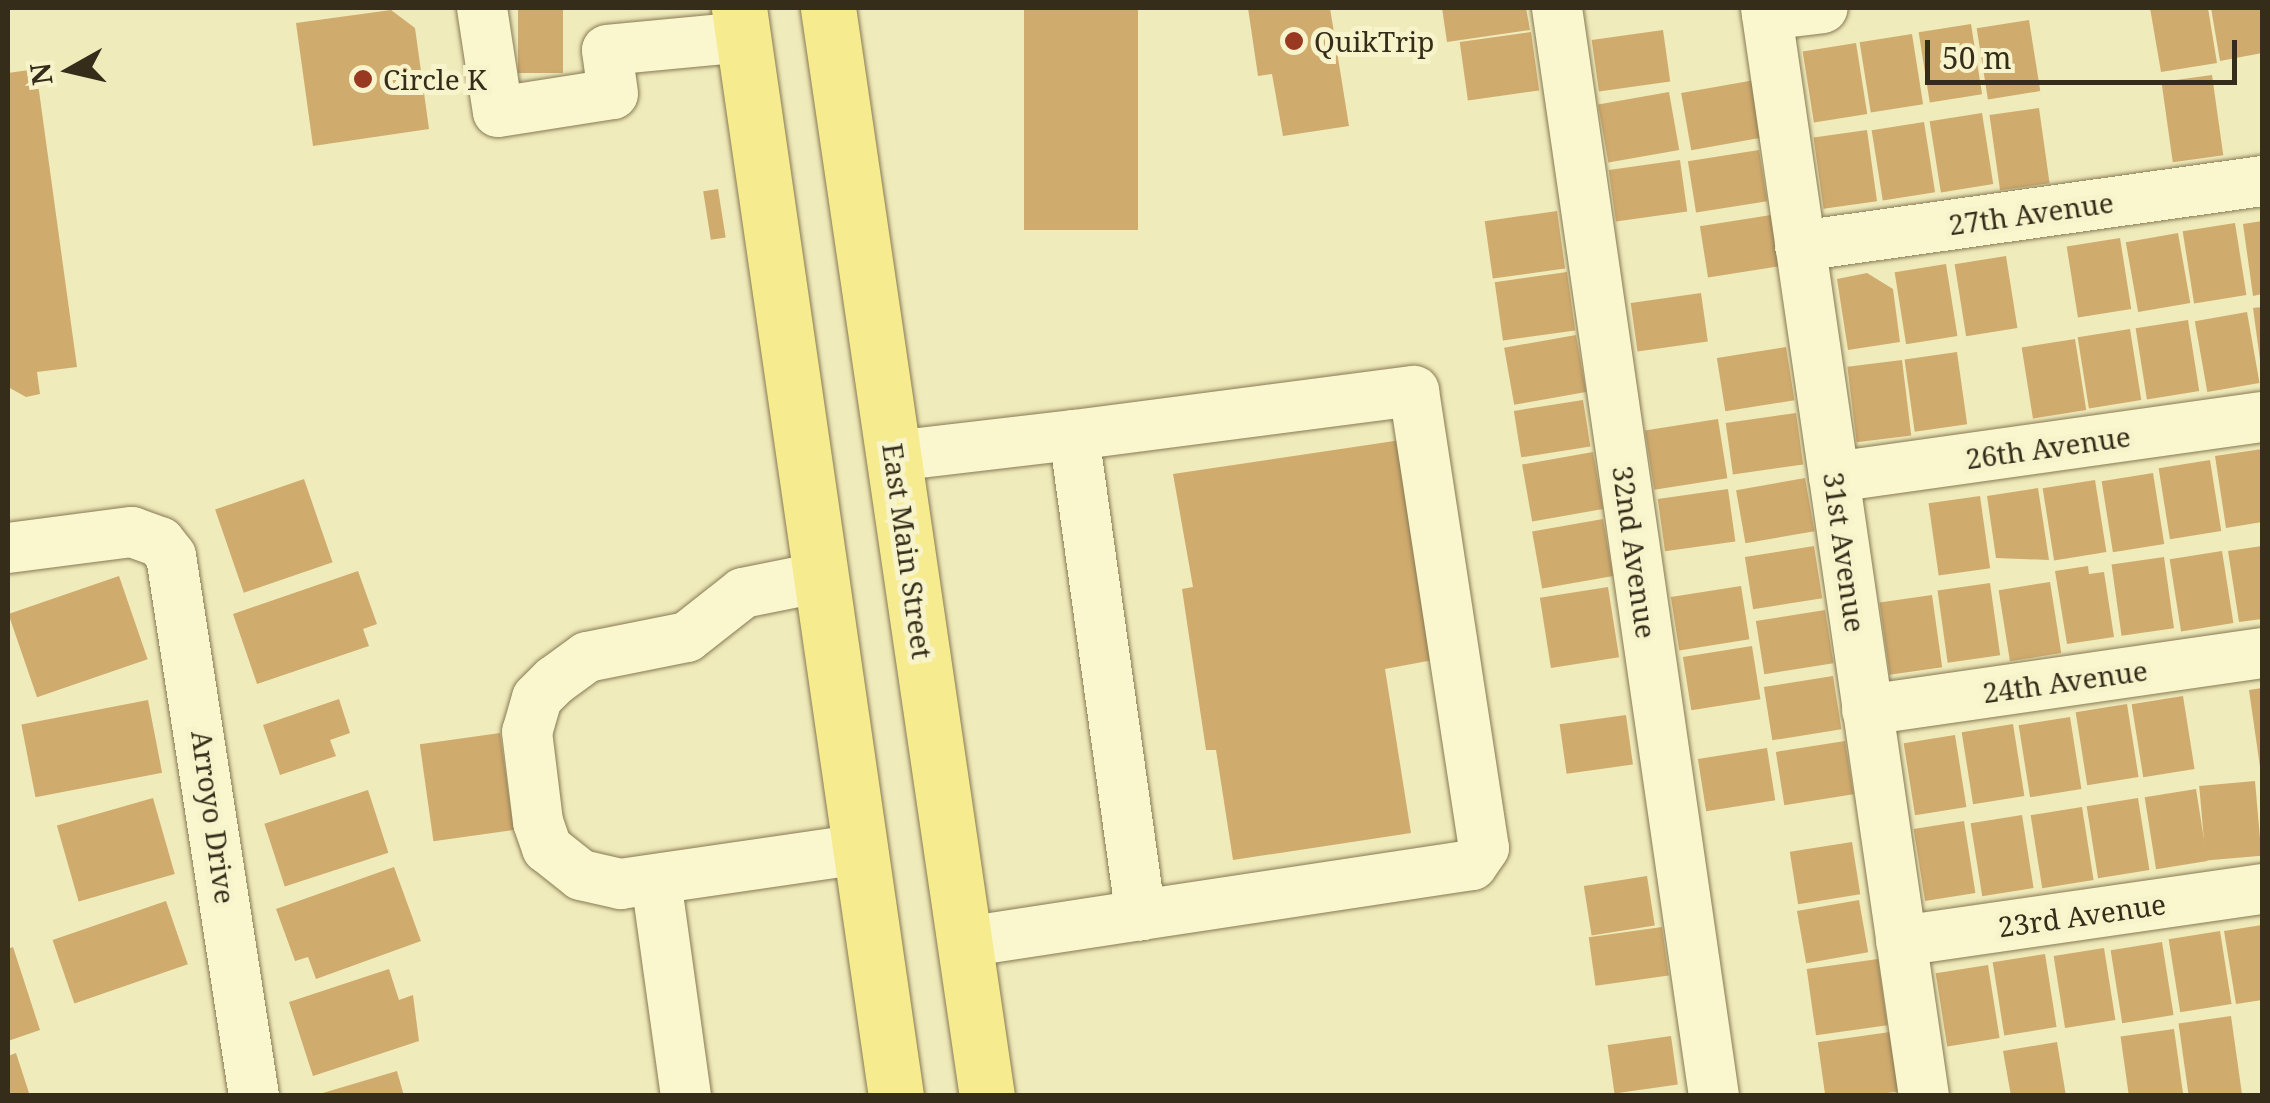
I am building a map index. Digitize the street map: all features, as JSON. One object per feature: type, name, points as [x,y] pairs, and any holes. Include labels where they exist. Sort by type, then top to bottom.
[{"type":"main road","name":"East Main Street","points":[[828,8],[986,1096]]},
{"type":"main road","points":[[741,22],[896,1096]]},
{"type":"lane","points":[[482,8],[498,112],[614,94],[604,29],[741,22]]},
{"type":"lane","name":"32nd Avenue","points":[[1556,8],[1714,1096]]},
{"type":"lane","points":[[1766,12],[1823,8]]},
{"type":"lane","name":"31st Avenue","points":[[1766,12],[1924,1096]]},
{"type":"lane","name":"27th Avenue","points":[[1800,246],[2262,180]]},
{"type":"lane","points":[[894,456],[1414,391],[1484,848],[1472,865],[964,942]]},
{"type":"lane","name":"26th Avenue","points":[[1834,477],[2262,416]]},
{"type":"lane","points":[[1074,435],[1141,915]]},
{"type":"lane","name":"Arroyo Drive","points":[[8,548],[116,532],[160,542],[181,588],[254,1096]]},
{"type":"lane","points":[[822,577],[743,593],[687,637],[587,657],[537,698],[527,732],[547,848],[581,874],[621,884],[860,849]]},
{"type":"lane","name":"24th Avenue","points":[[1867,710],[2262,653]]},
{"type":"lane","points":[[656,880],[686,1096]]},
{"type":"lane","name":"23rd Avenue","points":[[1901,941],[2262,889]]},
{"type":"building","name":"Circle K","points":[[518,8],[563,8],[563,73],[518,73]]},
{"type":"building","points":[[1024,8],[1138,8],[1138,230],[1024,230]]},
{"type":"building","name":"QuikTrip","points":[[1248,8],[1330,8],[1349,126],[1283,136],[1272,74],[1258,76]]},
{"type":"building","points":[[1442,8],[1526,8],[1530,30],[1447,42]]},
{"type":"building","points":[[2150,8],[2208,8],[2217,63],[2161,72]]},
{"type":"building","points":[[2211,8],[2262,8],[2262,53],[2220,61]]},
{"type":"building","name":"Circle K","points":[[391,10],[415,28],[429,129],[313,146],[296,23]]},
{"type":"building","points":[[2029,20],[2040,91],[1988,99],[1977,28]]},
{"type":"building","points":[[1971,24],[1982,94],[1930,102],[1919,32]]},
{"type":"building","points":[[1663,30],[1670,81],[1599,92],[1592,40]]},
{"type":"building","points":[[1531,32],[1539,90],[1468,100],[1460,42]]},
{"type":"building","points":[[1912,34],[1923,104],[1871,112],[1860,42]]},
{"type":"building","points":[[1856,43],[1867,114],[1814,123],[1803,51]]},
{"type":"building","points":[[36,69],[77,367],[37,372],[40,394],[26,397],[8,387],[8,73]]},
{"type":"building","points":[[2212,75],[2223,155],[2173,162],[2161,82]]},
{"type":"building","points":[[1755,80],[1765,137],[1691,150],[1681,93]]},
{"type":"building","points":[[1669,92],[1679,150],[1608,163],[1598,105]]},
{"type":"building","points":[[2039,108],[2050,183],[2000,190],[1989,115]]},
{"type":"building","points":[[1982,113],[1993,184],[1941,192],[1930,121]]},
{"type":"building","points":[[1924,122],[1935,192],[1883,200],[1872,130]]},
{"type":"building","points":[[1867,130],[1877,201],[1824,209],[1814,138]]},
{"type":"building","points":[[1759,150],[1767,201],[1696,213],[1688,161]]},
{"type":"building","points":[[1680,160],[1687,211],[1616,222],[1609,170]]},
{"type":"building","points":[[718,189],[726,237],[711,240],[703,191]]},
{"type":"building","points":[[1557,211],[1565,268],[1493,279],[1485,221]]},
{"type":"building","points":[[1771,215],[1779,266],[1708,278],[1700,226]]},
{"type":"building","points":[[2262,221],[2262,294],[2253,296],[2243,224]]},
{"type":"building","points":[[2235,223],[2246,295],[2194,303],[2183,231]]},
{"type":"building","points":[[2178,233],[2190,303],[2138,312],[2126,242]]},
{"type":"building","points":[[2120,238],[2131,309],[2078,318],[2067,246]]},
{"type":"building","points":[[2006,256],[2017,328],[1966,336],[1955,264]]},
{"type":"building","points":[[1946,264],[1957,336],[1906,344],[1895,272]]},
{"type":"building","points":[[1567,272],[1575,330],[1503,341],[1495,282]]},
{"type":"building","points":[[1867,273],[1893,289],[1900,342],[1848,350],[1837,279]]},
{"type":"building","points":[[1701,293],[1708,342],[1638,351],[1631,303]]},
{"type":"building","points":[[2262,307],[2262,359],[2260,360],[2253,308]]},
{"type":"building","points":[[2247,312],[2260,383],[2207,392],[2195,321]]},
{"type":"building","points":[[2188,320],[2199,391],[2147,399],[2136,328]]},
{"type":"building","points":[[2130,329],[2141,400],[2089,408],[2078,337]]},
{"type":"building","points":[[1576,335],[1586,392],[1514,405],[1504,348]]},
{"type":"building","points":[[2075,339],[2086,410],[2033,419],[2022,347]]},
{"type":"building","points":[[1786,347],[1794,400],[1725,411],[1717,358]]},
{"type":"building","points":[[1957,352],[1967,424],[1915,432],[1905,359]]},
{"type":"building","points":[[1902,360],[1911,435],[1857,442],[1847,367]]},
{"type":"building","points":[[1583,400],[1590,446],[1521,457],[1514,411]]},
{"type":"building","points":[[1796,413],[1803,464],[1733,474],[1726,423]]},
{"type":"building","points":[[1718,419],[1727,478],[1654,490],[1645,431]]},
{"type":"building","points":[[1401,440],[1433,660],[1385,669],[1411,833],[1233,860],[1216,750],[1206,750],[1182,589],[1193,587],[1173,474]]},
{"type":"building","points":[[2262,449],[2262,522],[2226,528],[2215,456]]},
{"type":"building","points":[[1593,452],[1603,509],[1532,522],[1522,465]]},
{"type":"building","points":[[2210,460],[2221,531],[2170,539],[2159,468]]},
{"type":"building","points":[[2153,473],[2164,544],[2113,552],[2102,481]]},
{"type":"building","points":[[1805,478],[1814,531],[1745,543],[1736,490]]},
{"type":"building","points":[[304,479],[333,562],[244,593],[215,510]]},
{"type":"building","points":[[2095,480],[2106,552],[2054,560],[2043,488]]},
{"type":"building","points":[[2038,488],[2049,560],[1996,558],[1987,496]]},
{"type":"building","points":[[1728,489],[1735,541],[1665,551],[1658,499]]},
{"type":"building","points":[[1980,496],[1990,568],[1939,576],[1929,503]]},
{"type":"building","points":[[1603,519],[1613,576],[1542,589],[1532,532]]},
{"type":"building","points":[[1814,546],[1822,598],[1753,609],[1745,557]]},
{"type":"building","points":[[2262,546],[2262,619],[2239,622],[2228,551]]},
{"type":"building","points":[[2222,551],[2233,623],[2181,631],[2170,559]]},
{"type":"building","points":[[2164,557],[2174,628],[2122,636],[2112,564]]},
{"type":"building","points":[[2088,566],[2089,574],[2104,572],[2114,637],[2067,644],[2055,571]]},
{"type":"building","points":[[358,571],[377,624],[363,629],[369,646],[257,684],[233,614]]},
{"type":"building","points":[[119,576],[148,659],[37,697],[8,614]]},
{"type":"building","points":[[2050,582],[2061,653],[2010,661],[1999,590]]},
{"type":"building","points":[[1990,583],[2000,655],[1948,663],[1938,590]]},
{"type":"building","points":[[1741,586],[1749,639],[1679,650],[1671,597]]},
{"type":"building","points":[[1608,587],[1619,657],[1551,668],[1540,598]]},
{"type":"building","points":[[1932,595],[1942,667],[1890,675],[1880,602]]},
{"type":"building","points":[[1825,610],[1833,663],[1764,674],[1756,621]]},
{"type":"building","points":[[1752,646],[1760,699],[1691,710],[1683,657]]},
{"type":"building","points":[[1833,676],[1841,729],[1772,740],[1764,687]]},
{"type":"building","points":[[2262,688],[2262,767],[2260,767],[2249,690]]},
{"type":"building","points":[[2183,696],[2195,769],[2143,777],[2132,704]]},
{"type":"building","points":[[339,699],[350,733],[330,740],[336,756],[280,775],[263,725]]},
{"type":"building","points":[[148,700],[162,773],[35,797],[21,725]]},
{"type":"building","points":[[2127,704],[2139,777],[2087,785],[2076,712]]},
{"type":"building","points":[[1626,715],[1633,765],[1567,774],[1560,724]]},
{"type":"building","points":[[2070,717],[2081,789],[2030,797],[2019,725]]},
{"type":"building","points":[[2013,724],[2024,796],[1973,804],[1962,732]]},
{"type":"building","points":[[500,733],[514,830],[433,841],[420,744]]},
{"type":"building","points":[[1955,735],[1966,807],[1915,815],[1904,743]]},
{"type":"building","points":[[1845,741],[1853,794],[1784,805],[1776,752]]},
{"type":"building","points":[[1767,748],[1775,800],[1706,811],[1698,759]]},
{"type":"building","points":[[2255,781],[2262,856],[2206,861],[2199,786]]},
{"type":"building","points":[[2196,789],[2207,861],[2156,869],[2145,797]]},
{"type":"building","points":[[368,790],[388,853],[285,886],[264,824]]},
{"type":"building","points":[[153,798],[175,874],[79,902],[57,826]]},
{"type":"building","points":[[2138,798],[2149,870],[2098,878],[2087,806]]},
{"type":"building","points":[[2082,807],[2094,880],[2042,888],[2031,815]]},
{"type":"building","points":[[2022,815],[2034,888],[1982,896],[1971,823]]},
{"type":"building","points":[[1964,821],[1975,893],[1925,901],[1914,829]]},
{"type":"building","points":[[1852,842],[1860,894],[1798,904],[1790,852]]},
{"type":"building","points":[[394,867],[421,941],[316,979],[308,957],[295,961],[276,909]]},
{"type":"building","points":[[1647,876],[1655,925],[1592,935],[1584,886]]},
{"type":"building","points":[[1859,900],[1868,952],[1806,963],[1797,911]]},
{"type":"building","points":[[166,901],[188,964],[74,1003],[53,940]]},
{"type":"building","points":[[2262,925],[2262,1000],[2236,1004],[2224,931]]},
{"type":"building","points":[[1662,927],[1669,976],[1596,986],[1589,937]]},
{"type":"building","points":[[2220,931],[2232,1004],[2180,1012],[2169,939]]},
{"type":"building","points":[[2162,942],[2174,1015],[2122,1023],[2111,950]]},
{"type":"building","points":[[13,947],[40,1030],[8,1041],[8,949]]},
{"type":"building","points":[[2104,948],[2115,1020],[2065,1028],[2054,956]]},
{"type":"building","points":[[2045,954],[2057,1027],[2004,1035],[1993,962]]},
{"type":"building","points":[[1878,959],[1887,1025],[1816,1035],[1807,969]]},
{"type":"building","points":[[1988,965],[2000,1038],[1947,1046],[1936,973]]},
{"type":"building","points":[[389,969],[399,1000],[413,995],[419,1041],[313,1076],[289,1002]]},
{"type":"building","points":[[2231,1016],[2242,1096],[2189,1096],[2179,1023]]},
{"type":"building","points":[[2174,1029],[2183,1096],[2129,1096],[2121,1037]]},
{"type":"building","points":[[1890,1032],[1898,1091],[1825,1096],[1818,1042]]},
{"type":"building","points":[[1671,1036],[1678,1085],[1614,1093],[1608,1045]]},
{"type":"building","points":[[2057,1042],[2066,1096],[2011,1096],[2003,1051]]},
{"type":"building","points":[[16,1053],[30,1096],[8,1096],[8,1056]]},
{"type":"building","points":[[397,1071],[404,1096],[316,1096],[316,1095]]},
{"type":"place","name":"QuikTrip","points":[[1294,41]]},
{"type":"place","name":"Circle K","points":[[363,79]]}]
